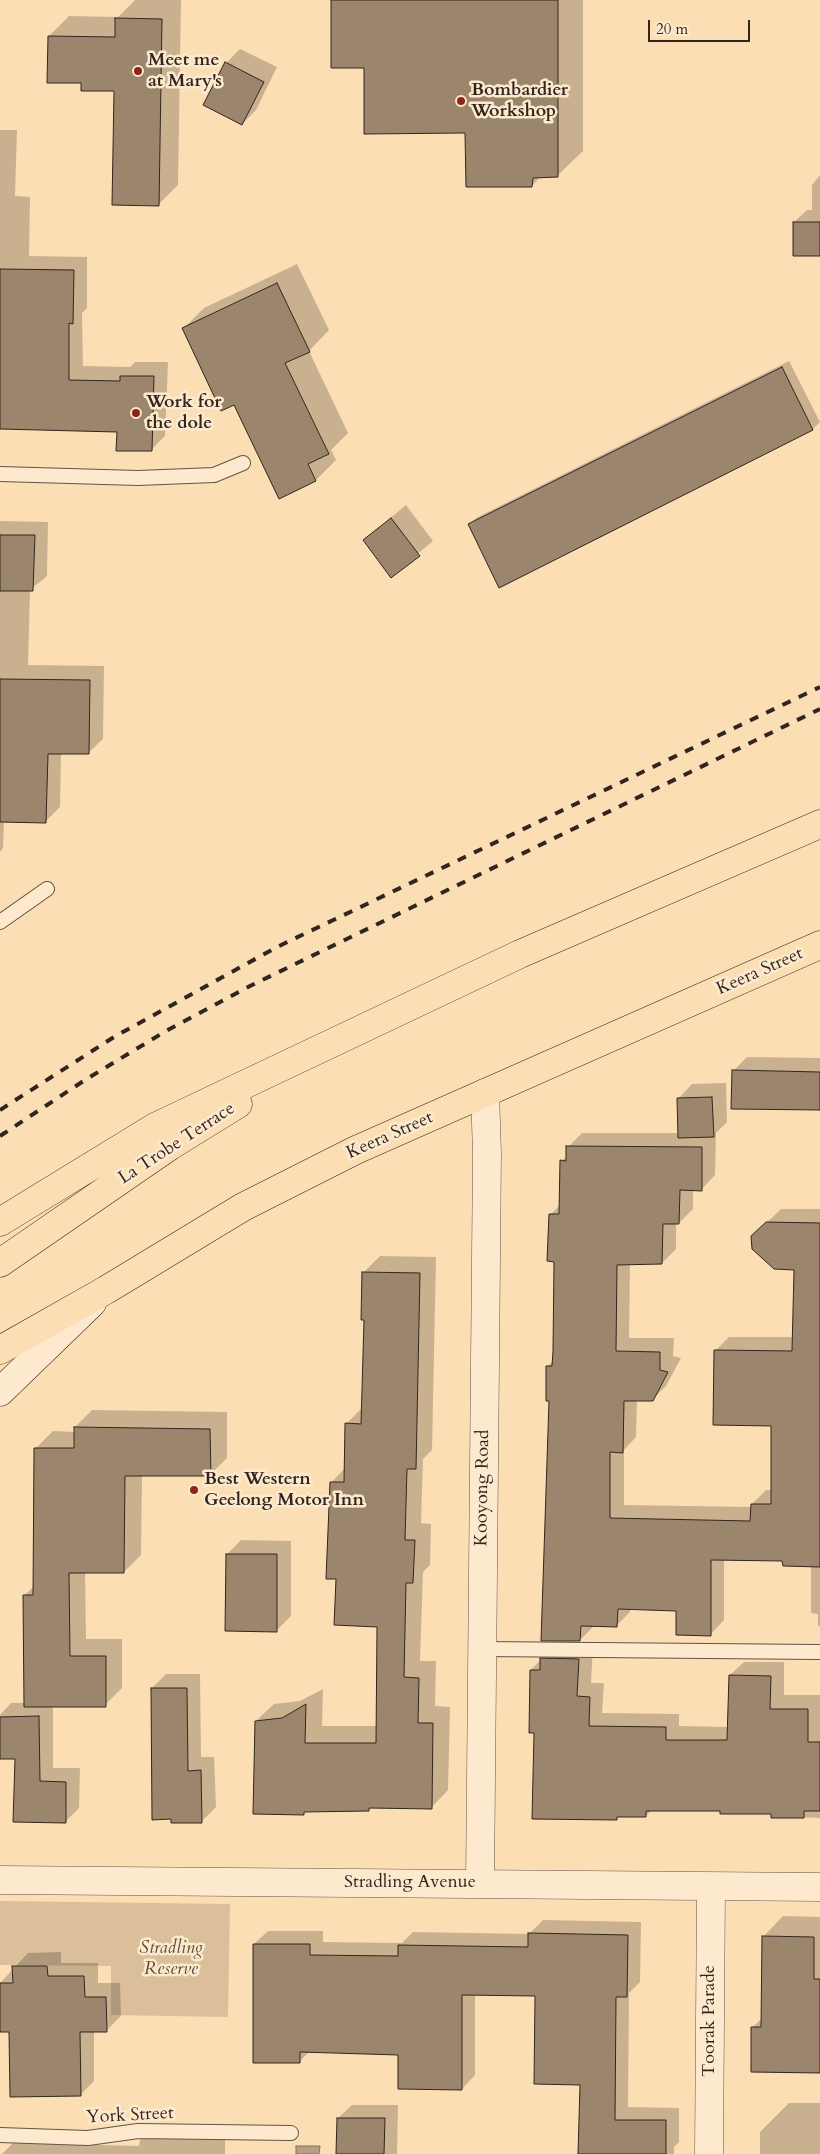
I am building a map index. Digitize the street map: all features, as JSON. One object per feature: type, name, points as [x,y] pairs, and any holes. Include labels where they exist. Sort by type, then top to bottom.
[{"type":"highway","points":[[0,1222],[155,1127],[520,954],[820,824]]},
{"type":"highway","name":"Keera Street","points":[[106,1290],[243,1207],[356,1150],[820,945]]},
{"type":"highway","name":"La Trobe Terrace","points":[[0,1263],[170,1146],[357,1030]]},
{"type":"highway","points":[[0,1350],[106,1290]]},
{"type":"street","name":"Kooyong Road","points":[[480,1884],[487,1152],[485,1093]]},
{"type":"street","name":"Keera Street","points":[[0,1392],[106,1290]]},
{"type":"street","name":"Stradling Avenue","points":[[0,1880],[711,1888],[820,1887]]},
{"type":"street","name":"Toorak Parade","points":[[709,2154],[711,1888]]},
{"type":"lane","points":[[0,474],[138,478],[205,476],[214,475],[242,463]]},
{"type":"lane","points":[[0,922],[47,889]]},
{"type":"lane","points":[[482,1649],[820,1652]]},
{"type":"lane","name":"York Street","points":[[0,2135],[98,2138],[138,2131],[291,2133]]},
{"type":"green space","name":"Stradling Reserve","points":[[0,1901],[230,1904],[228,2017],[111,2015],[111,1966],[0,1965]]},
{"type":"shaded area","points":[[296,2146],[320,2146],[319,2154],[296,2154]]},
{"type":"building","name":"Bombardier Workshop","points":[[331,0],[558,0],[558,177],[533,178],[532,187],[466,187],[465,133],[364,134],[364,68],[331,68]]},
{"type":"building","name":"Meet me at Mary's","points":[[115,18],[162,19],[159,206],[112,205],[114,91],[81,91],[81,83],[47,83],[48,36],[115,37]]},
{"type":"building","points":[[225,62],[264,82],[242,125],[203,105]]},
{"type":"building","points":[[793,222],[820,222],[820,256],[793,256]]},
{"type":"building","points":[[0,269],[74,270],[73,324],[69,323],[69,380],[120,381],[120,376],[154,376],[152,451],[116,451],[117,432],[0,429]]},
{"type":"building","points":[[277,283],[310,352],[285,363],[329,454],[308,464],[316,481],[279,499],[234,405],[221,411],[182,328]]},
{"type":"building","points":[[782,367],[813,430],[499,588],[468,524]]},
{"type":"building","points":[[391,518],[420,556],[391,578],[363,540]]},
{"type":"building","points":[[0,535],[35,535],[33,591],[0,591]]},
{"type":"building","points":[[0,679],[90,680],[89,754],[48,754],[46,823],[0,822]]},
{"type":"building","points":[[732,1070],[820,1072],[820,1110],[731,1109]]},
{"type":"building","points":[[712,1097],[714,1137],[678,1138],[677,1098]]},
{"type":"building","points":[[566,1146],[702,1147],[702,1191],[680,1190],[679,1224],[663,1224],[662,1264],[617,1265],[616,1351],[660,1352],[660,1370],[668,1372],[653,1401],[624,1401],[623,1453],[610,1452],[610,1518],[750,1521],[751,1504],[771,1504],[771,1426],[713,1425],[714,1350],[792,1351],[794,1270],[774,1269],[752,1249],[751,1236],[766,1222],[820,1223],[820,1567],[783,1566],[782,1561],[711,1560],[711,1636],[676,1635],[676,1611],[618,1609],[617,1627],[581,1626],[580,1641],[541,1641],[549,1401],[546,1401],[546,1366],[552,1366],[553,1351],[554,1262],[547,1261],[549,1214],[559,1214],[560,1160],[566,1161]]},
{"type":"building","points":[[362,1272],[420,1273],[416,1469],[407,1469],[405,1540],[415,1540],[413,1583],[406,1583],[404,1677],[419,1678],[418,1723],[433,1723],[432,1809],[369,1808],[369,1811],[304,1812],[304,1815],[253,1814],[255,1721],[282,1718],[306,1704],[305,1743],[376,1743],[377,1627],[334,1625],[336,1579],[326,1579],[330,1482],[344,1482],[345,1423],[361,1424],[364,1320],[361,1320]]},
{"type":"building","points":[[74,1427],[210,1429],[211,1476],[125,1476],[124,1573],[69,1573],[70,1656],[106,1656],[106,1707],[24,1707],[23,1595],[33,1595],[34,1448],[74,1448]]},
{"type":"building","points":[[226,1554],[277,1554],[277,1632],[225,1631]]},
{"type":"building","points":[[540,1658],[579,1659],[577,1696],[590,1697],[589,1726],[666,1727],[666,1740],[727,1740],[729,1675],[771,1676],[770,1709],[808,1709],[808,1742],[820,1742],[820,1811],[804,1811],[804,1818],[771,1818],[771,1814],[720,1814],[720,1811],[646,1811],[646,1817],[617,1817],[617,1820],[532,1819],[534,1733],[529,1733],[530,1670],[540,1670]]},
{"type":"building","points":[[151,1688],[187,1688],[188,1771],[201,1770],[202,1823],[171,1823],[171,1819],[152,1820]]},
{"type":"building","points":[[39,1716],[40,1781],[66,1782],[66,1823],[13,1822],[15,1759],[0,1759],[0,1717]]},
{"type":"building","points":[[528,1933],[628,1935],[627,1997],[616,1997],[615,2120],[666,2120],[666,2154],[578,2154],[580,2085],[534,2084],[535,1996],[462,1995],[462,2090],[398,2089],[398,2055],[300,2052],[300,2063],[253,2063],[253,1944],[310,1944],[310,1955],[398,1956],[398,1945],[528,1947]]},
{"type":"building","points":[[762,1936],[814,1937],[814,1979],[820,1979],[820,2073],[751,2072],[751,2027],[761,2027]]},
{"type":"building","points":[[12,1966],[47,1966],[48,1976],[84,1976],[85,1997],[106,1997],[107,2032],[80,2032],[81,2096],[10,2097],[9,2032],[0,2032],[0,1983],[13,1983]]},
{"type":"building","points":[[337,2118],[385,2118],[384,2154],[336,2154]]},
{"type":"railway","points":[[0,1110],[114,1037],[277,947],[820,687]]},
{"type":"railway","points":[[0,1136],[85,1080],[166,1031],[250,986],[820,709]]},
{"type":"place","name":"Meet me at Mary's","points":[[138,71]]},
{"type":"place","name":"Bombardier Workshop","points":[[461,101]]},
{"type":"place","name":"Work for the dole","points":[[136,413]]},
{"type":"place","name":"Best Western Geelong Motor Inn","points":[[194,1490]]}]
